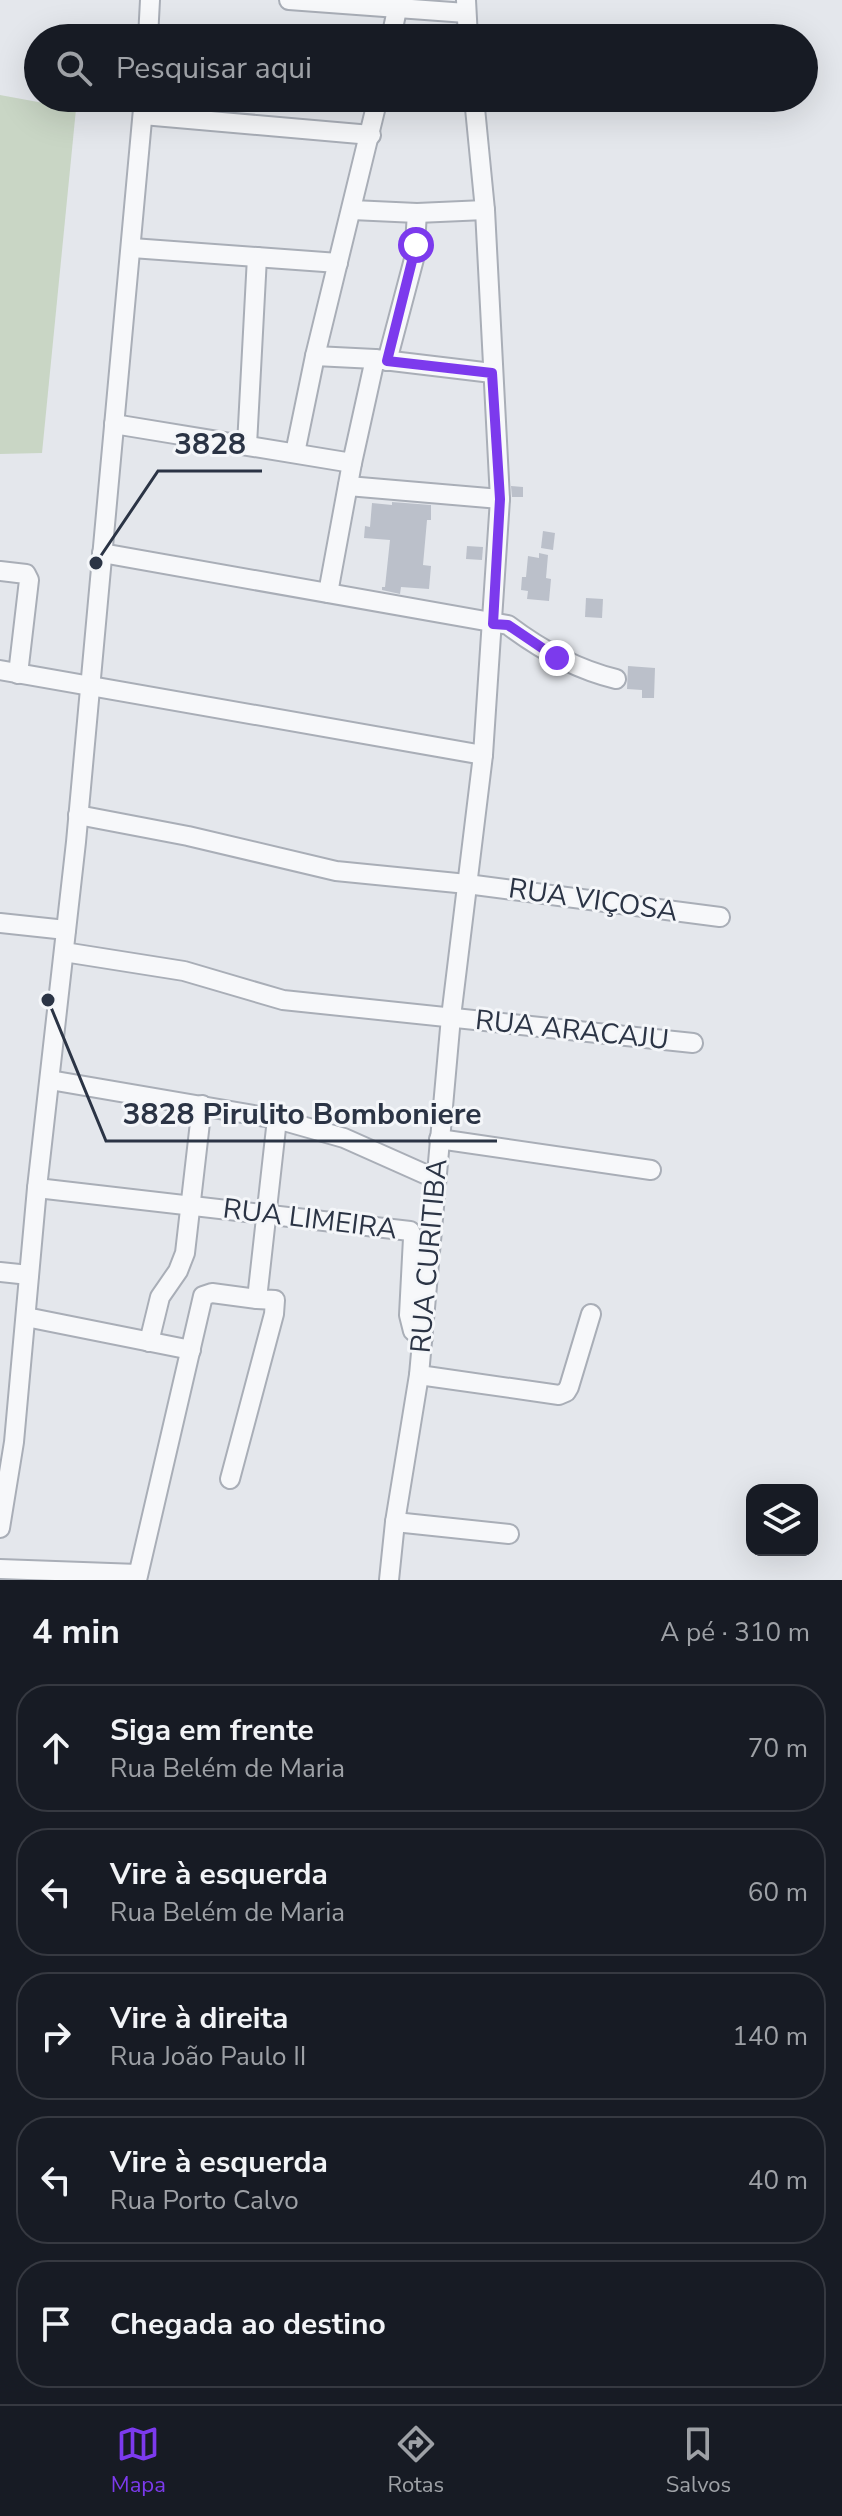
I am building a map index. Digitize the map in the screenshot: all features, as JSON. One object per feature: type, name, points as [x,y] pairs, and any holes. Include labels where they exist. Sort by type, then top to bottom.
[{"type":"street","points":[[149,24],[150,0]]},
{"type":"street","points":[[289,0],[466,7]]},
{"type":"street","points":[[0,1528],[14,1442],[37,1188],[78,815],[143,112]]},
{"type":"street","points":[[191,112],[371,135]]},
{"type":"street","points":[[295,453],[315,356],[375,112]]},
{"type":"street","name":"RUA CURITIBA","points":[[389,1580],[395,1522],[419,1375],[451,1017],[483,755],[493,624],[500,499],[485,210],[475,112]]},
{"type":"street","points":[[352,210],[417,213],[485,210]]},
{"type":"street","points":[[328,593],[352,463],[414,259],[417,213]]},
{"type":"street","points":[[132,248],[338,263]]},
{"type":"street","points":[[247,445],[257,257]]},
{"type":"street","points":[[315,356],[492,373]]},
{"type":"street","points":[[114,424],[352,463]]},
{"type":"street","points":[[348,486],[500,499]]},
{"type":"street","points":[[102,553],[508,625],[557,658],[616,679]]},
{"type":"street","points":[[0,571],[26,574],[29,580],[9,672],[483,755]]},
{"type":"street","name":"RUA VIÇOSA","points":[[78,815],[188,836],[336,871],[467,884],[720,917]]},
{"type":"street","points":[[0,923],[66,930]]},
{"type":"street","name":"RUA ARACAJU","points":[[64,952],[212,977],[249,992],[283,1000],[693,1043]]},
{"type":"street","points":[[50,1080],[277,1119],[344,1138],[436,1179]]},
{"type":"street","points":[[149,1342],[160,1297],[182,1263],[192,1205],[202,1105]]},
{"type":"street","points":[[257,1299],[277,1119]]},
{"type":"street","points":[[439,1139],[651,1170]]},
{"type":"street","name":"RUA LIMEIRA","points":[[37,1188],[410,1231],[413,1238],[409,1315],[413,1331],[423,1338]]},
{"type":"street","points":[[0,1272],[29,1275]]},
{"type":"street","points":[[0,1569],[138,1577],[203,1296],[212,1293],[275,1300],[274,1314],[230,1479]]},
{"type":"street","points":[[419,1375],[559,1395],[569,1387],[591,1314]]},
{"type":"street","points":[[26,1317],[191,1350]]},
{"type":"street","points":[[395,1522],[509,1534]]},
{"type":"green space","points":[[0,95],[24,99],[24,112],[76,112],[42,453],[0,454]]},
{"type":"building","points":[[511,486],[523,487],[523,497],[512,497]]},
{"type":"building","points":[[392,502],[431,505],[423,565],[431,566],[429,589],[401,587],[400,594],[382,590],[385,587],[390,540],[364,538],[365,526],[370,527],[372,503],[392,505]]},
{"type":"building","points":[[543,531],[555,533],[553,550],[541,548]]},
{"type":"building","points":[[467,546],[483,547],[482,560],[466,559]]},
{"type":"building","points":[[539,553],[548,555],[546,578],[551,579],[549,601],[527,599],[528,591],[521,590],[528,556],[539,558]]},
{"type":"building","points":[[586,598],[603,599],[602,618],[585,617]]},
{"type":"building","points":[[628,666],[655,668],[654,698],[642,698],[642,690],[627,689]]},
{"type":"place","name":"3828","points":[[96,563]]},
{"type":"place","name":"3828 Pirulito Bomboniere","points":[[48,1000]]},
{"type":"route","points":[[416,245],[387,361],[492,373],[500,499],[493,624],[508,625],[557,658]]}]
